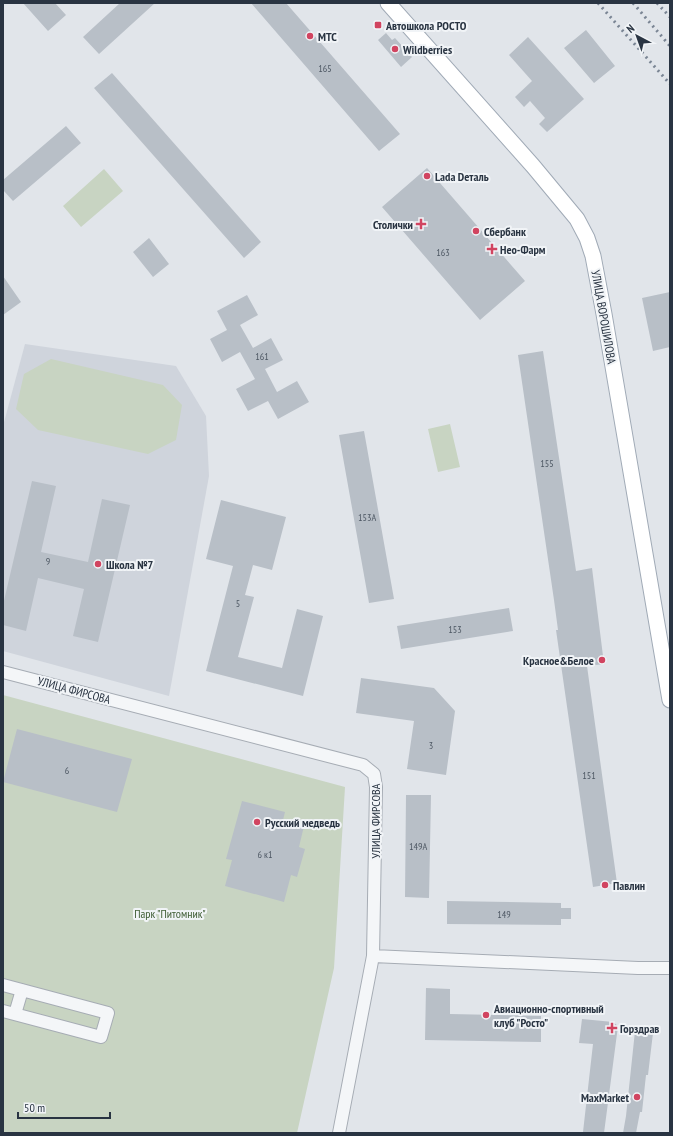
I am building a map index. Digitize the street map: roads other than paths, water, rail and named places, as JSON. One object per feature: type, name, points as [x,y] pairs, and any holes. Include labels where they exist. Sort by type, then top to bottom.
[{"type":"main road","name":"УЛИЦА ВОРОШИЛОВА","points":[[388,3],[558,195],[578,219],[587,238],[593,256],[604,314],[670,700]]},
{"type":"street","name":"УЛИЦА ФИРСОВА","points":[[3,672],[363,765],[374,774],[376,787],[373,956],[339,1133]]},
{"type":"street","points":[[373,956],[638,968],[670,968]]},
{"type":"street","points":[[3,985],[108,1013],[101,1037],[3,1011]]},
{"type":"street","points":[[15,1014],[22,990]]},
{"type":"railway","points":[[598,3],[670,84]]},
{"type":"railway","points":[[633,3],[670,46]]},
{"type":"railway","points":[[657,3],[670,17]]},
{"type":"place","name":"Автошкола РОСТО","points":[[378,25]]},
{"type":"place","name":"МТС","points":[[310,36]]},
{"type":"place","name":"Wildberries","points":[[395,49]]},
{"type":"place","name":"Lada Dеталь","points":[[427,176]]},
{"type":"place","name":"Столички","points":[[421,224]]},
{"type":"place","name":"Сбербанк","points":[[476,231]]},
{"type":"place","name":"Нео-Фарм","points":[[492,249]]},
{"type":"place","name":"Школа №7","points":[[98,564]]},
{"type":"place","name":"Красное&Белое","points":[[602,660]]},
{"type":"place","name":"Русский медведь","points":[[257,822]]},
{"type":"place","name":"Павлин","points":[[605,885]]},
{"type":"place","name":"Авиационно-спортивный клуб \"Росто\"","points":[[486,1015]]},
{"type":"place","name":"Горздрав","points":[[612,1028]]},
{"type":"place","name":"MaxMarket","points":[[637,1097]]},
{"type":"park label","name":"Парк \"Питомник\"","points":[[170,913]]}]
